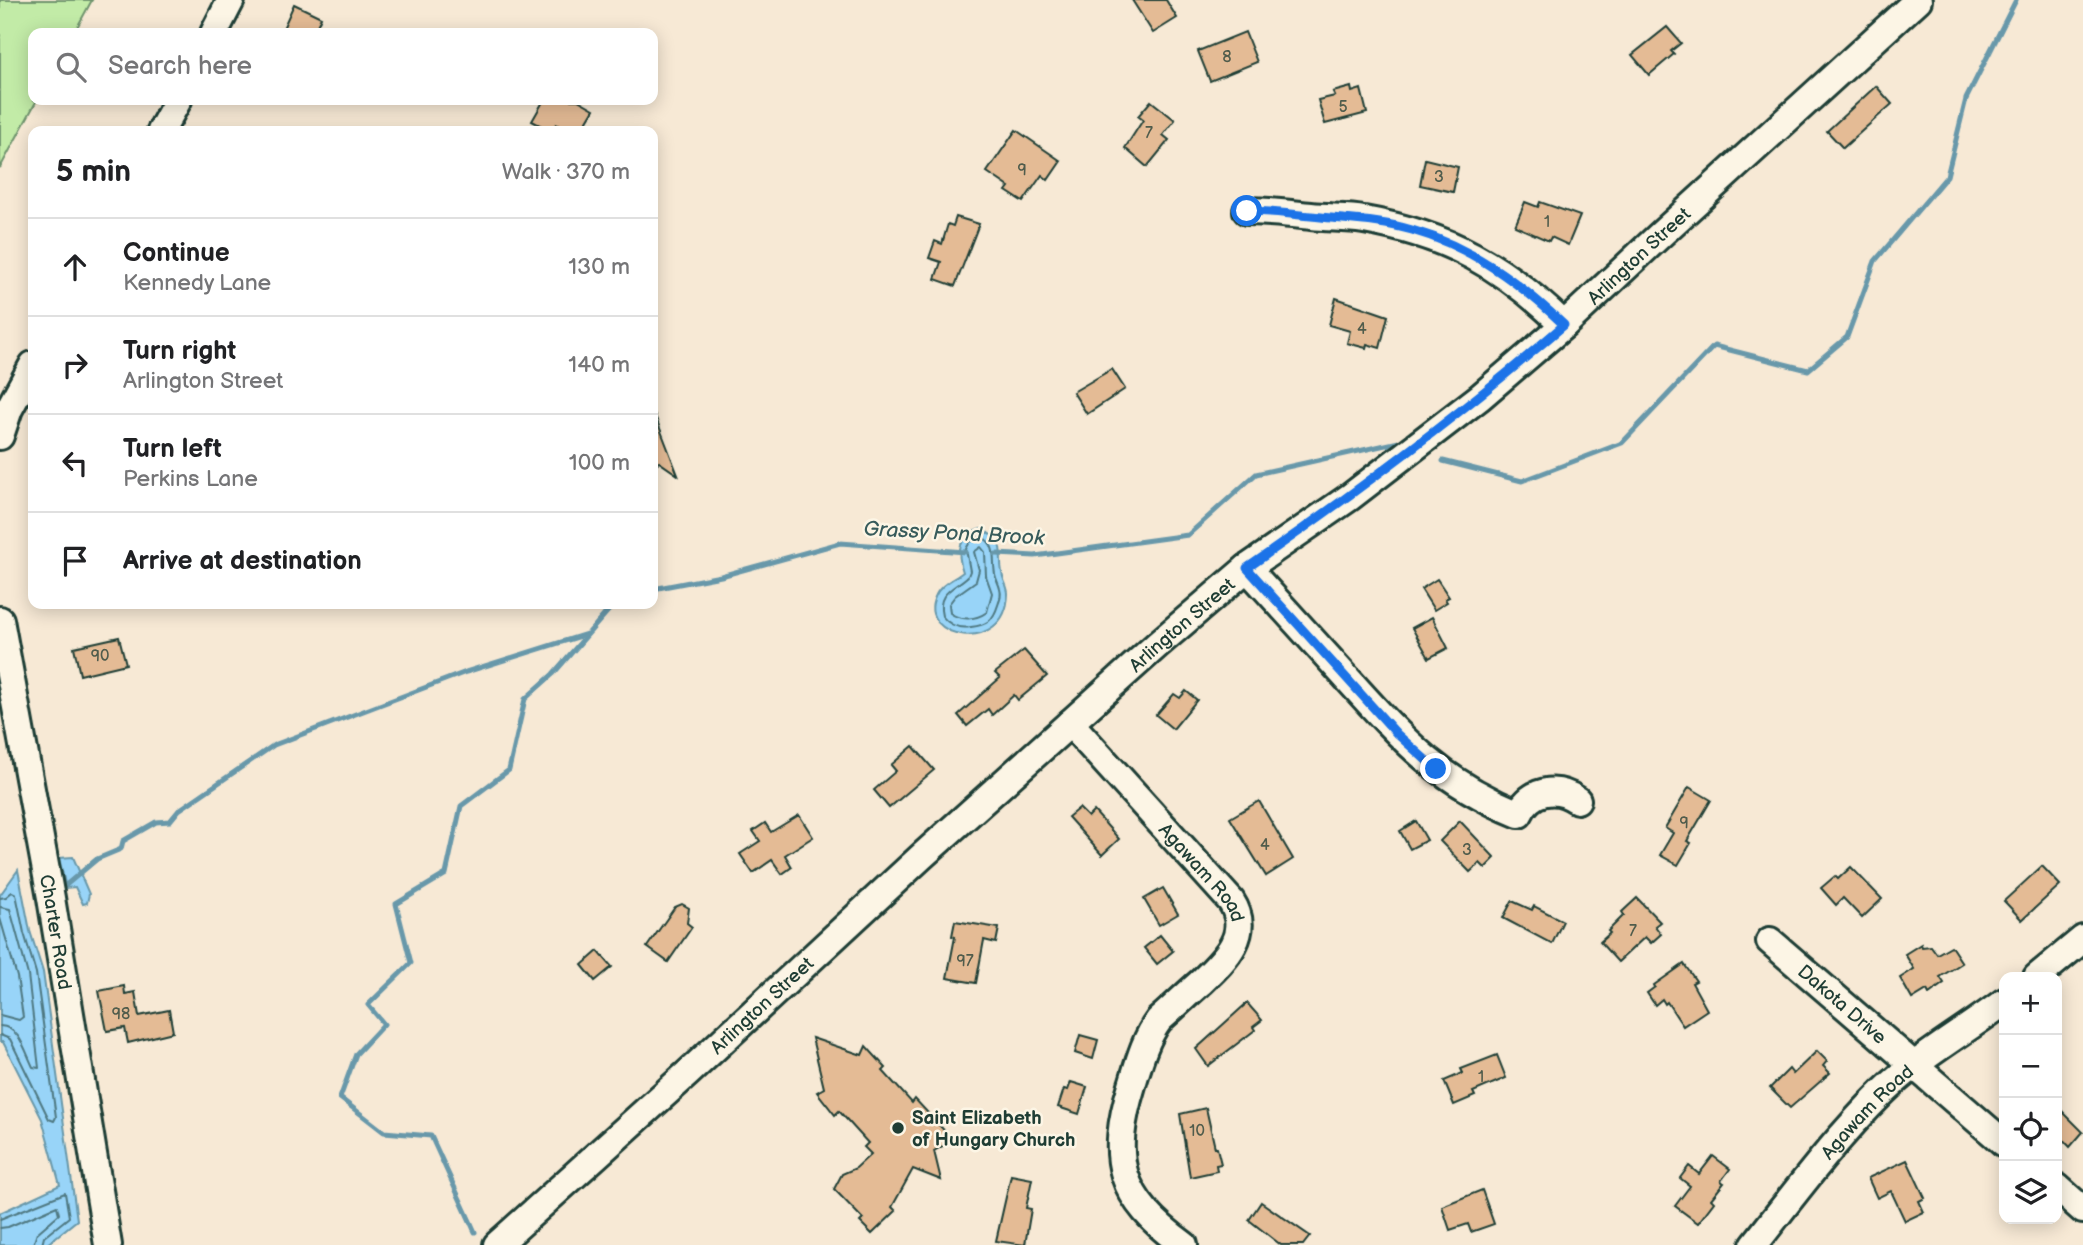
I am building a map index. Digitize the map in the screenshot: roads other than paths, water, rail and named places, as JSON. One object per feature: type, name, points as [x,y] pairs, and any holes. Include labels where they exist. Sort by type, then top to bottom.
[{"type":"street","points":[[217,28],[231,0]]},
{"type":"street","name":"Arlington Street","points":[[497,1245],[1070,723],[1247,568],[1350,497],[1480,397],[1564,325],[1918,0]]},
{"type":"street","points":[[164,126],[175,105]]},
{"type":"street","points":[[1247,211],[1362,220],[1411,229],[1434,237],[1498,270],[1533,295],[1564,325]]},
{"type":"street","points":[[0,436],[9,409],[28,374]]},
{"type":"street","points":[[1247,568],[1397,734],[1436,769],[1480,796],[1519,814],[1527,801],[1548,791],[1563,793],[1577,800]]},
{"type":"street","name":"Charter Road","points":[[0,621],[8,717],[51,898],[108,1245]]},
{"type":"street","name":"Agawam Road","points":[[1070,723],[1231,901],[1239,918],[1237,937],[1228,956],[1159,1020],[1152,1030],[1141,1057],[1122,1124],[1122,1166],[1132,1195],[1152,1220],[1184,1245]]},
{"type":"street","points":[[2043,972],[2083,939]]},
{"type":"street","name":"Dakota Drive","points":[[1770,942],[1999,1139]]},
{"type":"street","name":"Agawam Road","points":[[1754,1245],[1832,1148],[1884,1091],[1914,1066],[1999,1006]]},
{"type":"street","points":[[2062,1191],[2083,1210]]},
{"type":"water","points":[[981,529],[998,543],[1008,594],[1004,614],[993,627],[964,635],[949,631],[938,623],[933,611],[935,597],[940,589],[963,572],[960,551],[963,540]]},
{"type":"water","points":[[73,857],[89,894],[87,903],[83,904],[75,887],[66,888],[59,858]]},
{"type":"water","points":[[18,870],[30,931],[43,972],[77,1220],[46,1245],[0,1245],[0,1213],[60,1185],[42,1119],[3,1042],[0,1042],[0,895]]},
{"type":"waterway","name":"Grassy Pond Brook","points":[[1443,461],[1522,481],[1622,443],[1714,346],[1808,370],[1847,337],[1875,261],[1947,176],[1966,99],[2016,0]]},
{"type":"waterway","name":"Grassy Pond Brook","points":[[996,554],[1035,556],[1188,535],[1256,474],[1399,442]]},
{"type":"waterway","name":"Grassy Pond Brook","points":[[658,588],[721,576],[840,543],[966,552]]},
{"type":"waterway","name":"Grassy Pond Brook","points":[[475,1232],[431,1136],[384,1132],[340,1098],[356,1054],[384,1024],[368,1005],[411,963],[396,904],[446,874],[461,806],[509,770],[525,699],[553,674],[610,609]]},
{"type":"waterway","points":[[66,885],[97,859],[121,849],[123,841],[156,822],[170,821],[179,810],[274,745],[466,672],[587,634]]},
{"type":"place","name":"Saint Elizabeth of Hungary Church","points":[[898,1128]]}]
